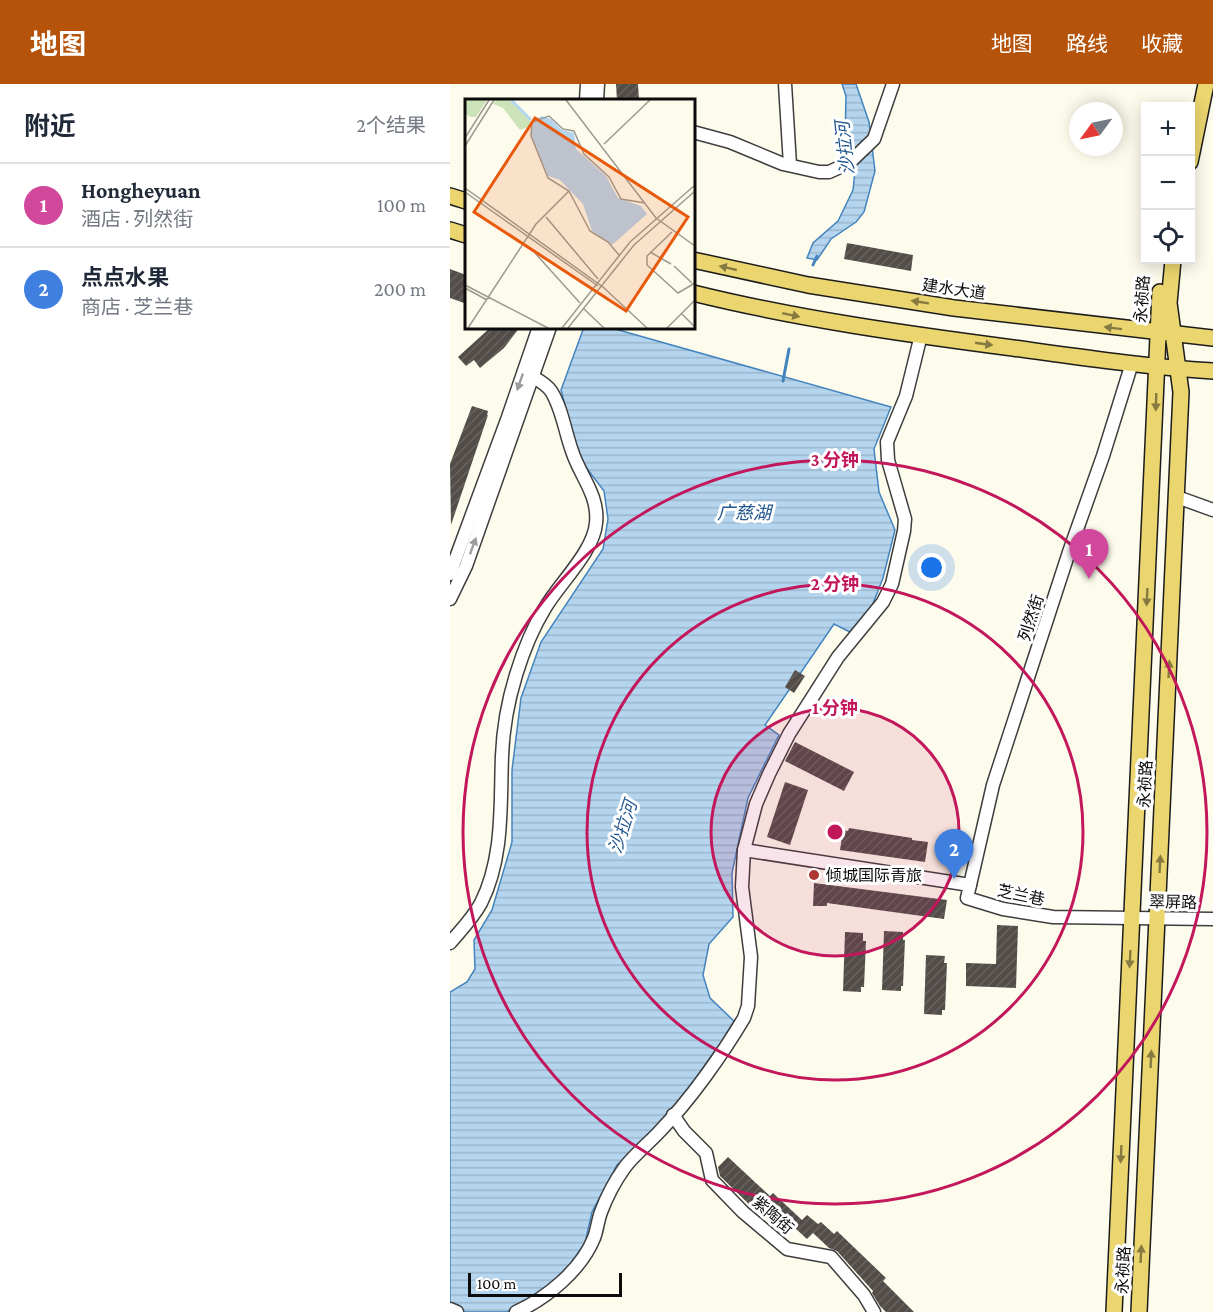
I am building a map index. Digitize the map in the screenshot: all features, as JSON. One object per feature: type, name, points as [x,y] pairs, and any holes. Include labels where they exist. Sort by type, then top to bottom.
[{"type":"main road","points":[[1194,102],[1197,84]]},
{"type":"main road","points":[[1192,156],[1206,84]]},
{"type":"main road","points":[[450,196],[465,201]]},
{"type":"main road","points":[[450,230],[465,235]]},
{"type":"main road","name":"建水大道","points":[[694,260],[819,287],[961,309],[1213,338]]},
{"type":"main road","name":"永祯路","points":[[1139,1312],[1181,393],[1178,368],[1166,333],[1163,264]]},
{"type":"main road","name":"永祯路","points":[[1114,1312],[1157,365],[1166,333],[1173,264]]},
{"type":"main road","points":[[694,293],[803,317],[921,335],[1132,363],[1213,371]]},
{"type":"street","points":[[586,99],[587,84]]},
{"type":"street","points":[[597,99],[598,84]]},
{"type":"street","points":[[785,84],[790,165]]},
{"type":"street","points":[[694,132],[730,142],[768,159],[824,173],[833,171],[849,163],[874,138],[893,84]]},
{"type":"street","points":[[450,574],[494,458],[539,328]]},
{"type":"street","points":[[450,599],[466,566],[550,328]]},
{"type":"street","points":[[516,1312],[552,1290],[584,1257],[593,1241],[601,1211],[616,1180],[636,1153],[660,1131],[691,1094],[739,1027],[748,1006],[751,957],[742,887],[744,850],[756,804],[789,734],[838,657],[883,602],[892,584],[905,519],[888,460],[887,442],[906,396],[921,335]]},
{"type":"street","name":"列然街","points":[[970,885],[993,785],[1132,363]]},
{"type":"street","points":[[450,943],[471,919],[480,903],[498,846],[506,718],[516,676],[531,632],[552,597],[583,555],[596,526],[593,495],[572,453],[554,397],[544,384],[533,377]]},
{"type":"street","points":[[1176,497],[1213,510]]},
{"type":"street","points":[[744,850],[970,885]]},
{"type":"street","name":"芝兰巷","points":[[970,885],[967,898],[1003,909],[1050,917],[1132,918]]},
{"type":"street","name":"翠屏路","points":[[1132,918],[1213,919]]},
{"type":"street","name":"紫陶街","points":[[673,1115],[684,1131],[706,1153],[712,1180],[743,1212],[787,1249],[831,1257],[864,1294],[874,1312]]},
{"type":"street","points":[[450,1309],[457,1312]]},
{"type":"water","points":[[842,84],[856,84],[869,122],[875,171],[864,212],[856,222],[831,239],[817,260],[807,258],[813,243],[838,221],[853,190],[855,171],[845,143],[846,96]]},
{"type":"water","name":"广慈湖","points":[[584,328],[612,328],[891,407],[874,449],[879,492],[895,530],[883,578],[872,606],[850,632],[834,624],[765,725],[779,735],[748,798],[732,873],[733,917],[709,944],[703,975],[710,998],[736,1023],[679,1101],[646,1139],[617,1165],[592,1212],[585,1243],[566,1270],[535,1299],[507,1312],[464,1312],[450,1306],[450,992],[467,982],[475,969],[474,940],[492,910],[512,842],[512,770],[521,698],[541,642],[603,549],[608,519],[604,491],[579,458],[561,390]]},
{"type":"building","points":[[616,84],[638,84],[639,99],[617,99]]},
{"type":"building","points":[[847,243],[913,255],[911,271],[844,259]]},
{"type":"building","points":[[450,269],[465,275],[465,300],[464,303],[450,298]]},
{"type":"building","points":[[490,328],[519,328],[504,348],[480,368],[474,360],[466,366],[458,357]]},
{"type":"building","points":[[472,406],[488,411],[488,415],[451,525],[450,464]]},
{"type":"building","points":[[795,670],[805,676],[794,693],[785,687]]},
{"type":"building","points":[[795,742],[854,772],[844,791],[785,761]]},
{"type":"building","points":[[785,782],[808,790],[790,845],[767,837]]},
{"type":"building","points":[[849,828],[928,842],[925,862],[840,850],[843,830],[848,831]]},
{"type":"building","points":[[814,883],[947,900],[944,919],[827,903],[827,906],[813,906]]},
{"type":"building","points":[[997,925],[1018,926],[1016,988],[966,986],[966,963],[996,964]]},
{"type":"building","points":[[884,931],[903,932],[903,940],[905,940],[901,991],[882,990]]},
{"type":"building","points":[[845,932],[863,933],[863,941],[866,941],[864,987],[861,987],[861,992],[843,991]]},
{"type":"building","points":[[926,955],[945,956],[944,963],[947,963],[945,1010],[942,1010],[942,1015],[924,1014]]},
{"type":"building","points":[[728,1157],[770,1196],[773,1193],[802,1220],[807,1215],[818,1224],[821,1222],[834,1234],[837,1231],[886,1278],[883,1281],[914,1312],[886,1312],[880,1306],[873,1291],[837,1251],[829,1248],[813,1233],[807,1239],[795,1228],[788,1235],[759,1208],[756,1211],[720,1176],[718,1167]]},
{"type":"waterway","name":"沙拉河","points":[[813,265],[817,256]]},
{"type":"waterway","name":"沙拉河","points":[[783,381],[789,349]]},
{"type":"place","name":"Hongheyuan","points":[[1089,579]]},
{"type":"place","name":"倾城国际青旅","points":[[814,875]]},
{"type":"place","name":"点点水果","points":[[954,879]]}]
